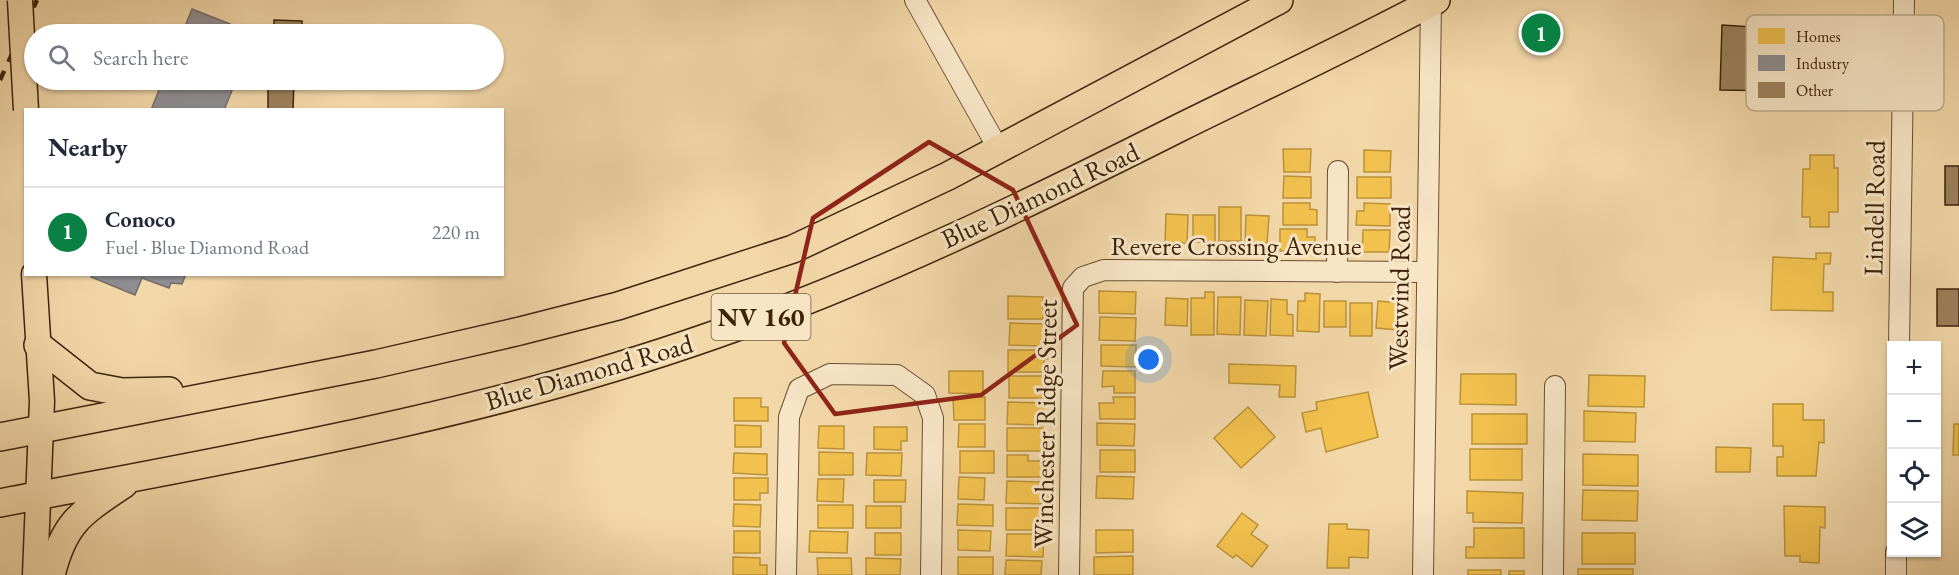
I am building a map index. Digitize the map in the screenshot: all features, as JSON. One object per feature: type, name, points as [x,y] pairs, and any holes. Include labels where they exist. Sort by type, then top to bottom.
[{"type":"highway","name":"Blue Diamond Road","points":[[0,437],[376,364],[520,331],[618,306],[793,249],[999,150],[1279,0]]},
{"type":"highway","name":"Blue Diamond Road","points":[[18,499],[412,422],[583,377],[710,337],[832,291],[1019,208],[1434,1]]},
{"type":"highway","points":[[38,345],[83,381],[104,390],[145,392],[263,385]]},
{"type":"highway","points":[[51,575],[58,546],[68,528],[87,509],[135,477]]},
{"type":"main road","points":[[20,0],[24,73]]},
{"type":"main road","points":[[25,90],[26,108]]},
{"type":"main road","points":[[34,276],[41,430],[40,463],[18,499],[35,575]]},
{"type":"street","points":[[915,0],[999,150]]},
{"type":"street","name":"Lindell Road","points":[[1904,0],[1904,15]]},
{"type":"street","name":"Westwind Road","points":[[1423,575],[1426,272],[1434,1]]},
{"type":"street","name":"Lindell Road","points":[[1899,341],[1902,111]]},
{"type":"street","points":[[1337,272],[1338,171]]},
{"type":"street","name":"Revere Crossing Avenue","points":[[1083,277],[1104,270],[1426,272]]},
{"type":"street","name":"Winchester Ridge Street","points":[[1069,575],[1073,288],[1083,277]]},
{"type":"street","points":[[786,575],[789,417],[799,388],[830,374],[897,375],[925,395],[933,418],[931,575]]},
{"type":"street","points":[[1553,575],[1555,386]]},
{"type":"street","points":[[1896,557],[1896,575]]},
{"type":"highlighted area","points":[[929,142],[1013,190],[1077,325],[981,395],[835,414],[784,343],[813,218]]},
{"type":"building: Homes","points":[[1283,149],[1311,149],[1310,172],[1284,172]]},
{"type":"building: Homes","points":[[1364,150],[1391,151],[1390,172],[1364,172]]},
{"type":"building: Homes","points":[[1810,155],[1834,155],[1834,168],[1838,168],[1838,212],[1829,212],[1829,227],[1810,227],[1810,217],[1802,217],[1803,169],[1810,169]]},
{"type":"building: Homes","points":[[1284,176],[1311,177],[1311,198],[1283,198]]},
{"type":"building: Homes","points":[[1357,177],[1391,177],[1391,198],[1357,198]]},
{"type":"building: Homes","points":[[1283,203],[1310,203],[1310,209],[1317,210],[1317,225],[1283,225]]},
{"type":"building: Homes","points":[[1364,203],[1390,204],[1390,226],[1356,225],[1357,211],[1364,211]]},
{"type":"building: Homes","points":[[1219,207],[1241,207],[1241,241],[1219,241]]},
{"type":"building: Homes","points":[[1166,214],[1188,215],[1187,243],[1165,242]]},
{"type":"building: Homes","points":[[1193,215],[1215,215],[1215,242],[1193,242]]},
{"type":"building: Homes","points":[[1246,215],[1269,216],[1267,243],[1245,242]]},
{"type":"building: Homes","points":[[1280,229],[1307,229],[1307,237],[1315,237],[1315,251],[1280,251]]},
{"type":"building: Homes","points":[[1363,230],[1390,230],[1389,252],[1362,252]]},
{"type":"building: Homes","points":[[1816,253],[1831,253],[1830,264],[1824,264],[1823,292],[1833,292],[1833,311],[1771,310],[1773,257],[1816,259]]},
{"type":"building: Homes","points":[[1099,291],[1136,292],[1135,314],[1099,313]]},
{"type":"building: Homes","points":[[1205,292],[1214,292],[1214,335],[1191,335],[1191,298],[1205,298]]},
{"type":"building: Homes","points":[[1305,293],[1320,294],[1319,332],[1297,331],[1298,301],[1305,301]]},
{"type":"building: Homes","points":[[1008,296],[1043,297],[1043,319],[1008,319]]},
{"type":"building: Homes","points":[[1218,297],[1241,297],[1240,335],[1217,334]]},
{"type":"building: Homes","points":[[1166,298],[1188,299],[1187,326],[1165,325]]},
{"type":"building: Homes","points":[[1271,299],[1287,300],[1287,314],[1293,315],[1293,336],[1270,335]]},
{"type":"building: Homes","points":[[1245,300],[1268,301],[1266,336],[1244,335]]},
{"type":"building: Homes","points":[[1324,301],[1346,301],[1346,327],[1324,327]]},
{"type":"building: Homes","points":[[1378,301],[1400,303],[1398,330],[1376,328]]},
{"type":"building: Homes","points":[[1350,303],[1372,303],[1372,336],[1350,336]]},
{"type":"building: Homes","points":[[1100,317],[1136,318],[1135,341],[1099,340]]},
{"type":"building: Homes","points":[[1010,323],[1046,324],[1045,346],[1009,345]]},
{"type":"building: Homes","points":[[1101,345],[1136,345],[1136,367],[1101,366]]},
{"type":"building: Homes","points":[[1008,350],[1050,350],[1050,359],[1044,359],[1044,372],[1008,372]]},
{"type":"building: Homes","points":[[1229,364],[1296,366],[1295,397],[1279,397],[1280,385],[1229,383]]},
{"type":"building: Homes","points":[[949,371],[983,371],[983,394],[949,393]]},
{"type":"building: Homes","points":[[1103,371],[1135,371],[1135,393],[1114,393],[1114,386],[1102,387]]},
{"type":"building: Homes","points":[[1461,374],[1516,374],[1516,405],[1460,404]]},
{"type":"building: Homes","points":[[1589,375],[1645,376],[1644,407],[1588,406]]},
{"type":"building: Homes","points":[[1009,376],[1045,376],[1045,398],[1009,398]]},
{"type":"building: Homes","points":[[1368,392],[1378,437],[1326,452],[1321,428],[1306,432],[1302,413],[1317,410],[1316,402]]},
{"type":"building: Homes","points":[[985,397],[985,420],[954,420],[953,398]]},
{"type":"building: Homes","points":[[1113,397],[1135,397],[1135,419],[1100,419],[1099,403],[1114,403]]},
{"type":"building: Homes","points":[[734,398],[761,398],[761,407],[768,407],[768,421],[734,421]]},
{"type":"building: Homes","points":[[1008,402],[1044,403],[1043,425],[1007,424]]},
{"type":"building: Homes","points":[[1773,404],[1803,404],[1803,420],[1824,420],[1824,443],[1819,442],[1816,476],[1777,476],[1777,457],[1783,457],[1783,446],[1773,446]]},
{"type":"building: Homes","points":[[1248,407],[1275,437],[1241,468],[1214,438]]},
{"type":"building: Homes","points":[[1584,411],[1636,413],[1635,442],[1584,441]]},
{"type":"building: Homes","points":[[1472,414],[1527,414],[1527,444],[1472,444]]},
{"type":"building: Homes","points":[[1097,423],[1135,424],[1134,446],[1097,445]]},
{"type":"building: Homes","points":[[959,424],[985,424],[985,447],[958,447]]},
{"type":"building: Homes","points":[[1954,424],[1959,424],[1959,455],[1953,455]]},
{"type":"building: Homes","points":[[735,425],[761,426],[761,447],[735,447]]},
{"type":"building: Homes","points":[[819,426],[844,426],[844,449],[818,448]]},
{"type":"building: Homes","points":[[874,427],[907,427],[907,441],[901,441],[901,450],[874,449]]},
{"type":"building: Homes","points":[[1007,428],[1043,428],[1043,442],[1049,442],[1049,451],[1007,451]]},
{"type":"building: Homes","points":[[1716,447],[1751,448],[1750,472],[1716,472]]},
{"type":"building: Homes","points":[[1470,449],[1522,449],[1522,480],[1470,480]]},
{"type":"building: Homes","points":[[1100,450],[1135,450],[1135,472],[1100,472]]},
{"type":"building: Homes","points":[[960,451],[994,451],[994,473],[960,473]]},
{"type":"building: Homes","points":[[819,452],[853,453],[853,475],[819,475]]},
{"type":"building: Homes","points":[[734,453],[767,454],[767,475],[733,473]]},
{"type":"building: Homes","points":[[867,453],[902,453],[901,476],[866,475]]},
{"type":"building: Homes","points":[[1583,454],[1638,455],[1638,486],[1583,485]]},
{"type":"building: Homes","points":[[1007,455],[1028,455],[1028,461],[1042,461],[1042,477],[1007,477]]},
{"type":"building: Homes","points":[[1097,476],[1134,477],[1133,499],[1096,498]]},
{"type":"building: Homes","points":[[959,477],[985,478],[984,500],[958,499]]},
{"type":"building: Homes","points":[[734,478],[768,478],[768,493],[760,493],[760,500],[734,500]]},
{"type":"building: Homes","points":[[818,479],[844,479],[843,502],[817,501]]},
{"type":"building: Homes","points":[[874,480],[906,480],[905,502],[874,502]]},
{"type":"building: Homes","points":[[1007,481],[1042,482],[1042,495],[1049,495],[1049,504],[1006,503]]},
{"type":"building: Homes","points":[[1583,490],[1638,491],[1637,521],[1582,520]]},
{"type":"building: Homes","points":[[1467,491],[1523,493],[1522,523],[1473,522],[1473,513],[1467,513]]},
{"type":"building: Homes","points":[[734,504],[761,505],[760,527],[733,526]]},
{"type":"building: Homes","points":[[958,504],[993,505],[993,526],[957,525]]},
{"type":"building: Homes","points":[[818,505],[853,505],[853,528],[818,528]]},
{"type":"building: Homes","points":[[866,506],[901,506],[901,528],[866,528]]},
{"type":"building: Homes","points":[[1784,506],[1825,507],[1825,528],[1820,527],[1819,563],[1800,562],[1800,556],[1785,556]]},
{"type":"building: Homes","points":[[1006,508],[1042,508],[1041,530],[1006,530]]},
{"type":"building: Homes","points":[[1242,513],[1258,525],[1251,534],[1268,546],[1252,567],[1236,555],[1233,558],[1217,546]]},
{"type":"building: Homes","points":[[1329,524],[1347,524],[1347,529],[1369,530],[1368,558],[1349,557],[1349,568],[1327,568]]},
{"type":"building: Homes","points":[[1474,528],[1524,528],[1524,558],[1466,558],[1466,547],[1474,547]]},
{"type":"building: Homes","points":[[958,530],[991,531],[990,551],[958,550]]},
{"type":"building: Homes","points":[[1096,530],[1133,530],[1133,552],[1096,553]]},
{"type":"building: Homes","points":[[734,531],[760,531],[760,553],[734,553]]},
{"type":"building: Homes","points":[[810,531],[848,532],[847,553],[809,552]]},
{"type":"building: Homes","points":[[875,533],[901,533],[901,555],[875,555]]},
{"type":"building: Homes","points":[[1582,533],[1635,533],[1635,564],[1582,564]]},
{"type":"building: Homes","points":[[1007,534],[1044,534],[1043,557],[1006,556]]},
{"type":"building: Homes","points":[[1133,556],[1133,575],[1094,575],[1094,557]]},
{"type":"building: Homes","points":[[733,557],[760,558],[760,565],[767,565],[767,575],[733,575]]},
{"type":"building: Homes","points":[[958,557],[993,557],[993,575],[958,575]]},
{"type":"building: Homes","points":[[817,558],[851,558],[852,575],[818,575]]},
{"type":"building: Homes","points":[[866,558],[901,559],[900,575],[866,575]]},
{"type":"building: Homes","points":[[1006,560],[1042,561],[1041,575],[1005,575]]},
{"type":"building: Homes","points":[[1578,569],[1633,569],[1633,575],[1578,575]]},
{"type":"building: Homes","points":[[1468,570],[1501,570],[1501,575],[1468,575]]},
{"type":"building: Homes","points":[[1509,571],[1524,571],[1524,575],[1509,575]]},
{"type":"building: Industry","points":[[192,9],[230,24],[186,24]]},
{"type":"building: Industry","points":[[159,90],[232,90],[225,108],[152,108]]},
{"type":"building: Industry","points":[[185,276],[182,284],[171,283],[169,288],[142,278],[135,295],[91,277]]},
{"type":"building: Other","points":[[274,20],[302,21],[302,24],[274,24]]},
{"type":"building: Other","points":[[1722,25],[1746,27],[1746,90],[1720,90]]},
{"type":"building: Other","points":[[268,90],[294,90],[293,108],[268,108]]},
{"type":"building: Other","points":[[1945,166],[1959,166],[1959,205],[1945,205]]},
{"type":"building: Other","points":[[1937,289],[1959,289],[1959,326],[1937,326]]},
{"type":"railway","points":[[26,24],[37,0]]},
{"type":"railway","points":[[0,80],[24,28]]},
{"type":"place","name":"Conoco","points":[[1541,33]]}]
